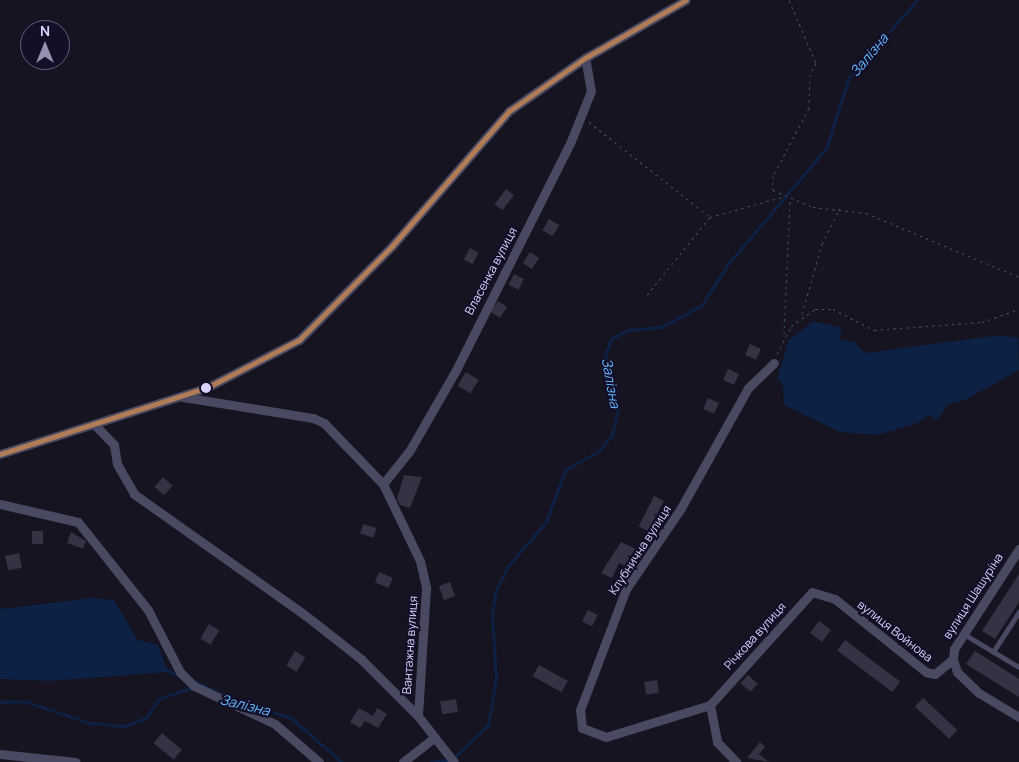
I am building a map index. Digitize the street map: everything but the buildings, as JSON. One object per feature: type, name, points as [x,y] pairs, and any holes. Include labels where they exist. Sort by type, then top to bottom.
[{"type":"street","points":[[0,454],[182,396],[238,375],[280,353],[318,325],[493,126],[523,98],[583,60],[686,0]]},
{"type":"street","name":"Власенка вулиця","points":[[382,484],[410,450],[456,370],[581,116],[592,91],[583,60]]},
{"type":"street","name":"Клубнична вулиця","points":[[710,705],[606,737],[582,728],[580,710],[626,589],[681,508],[748,388],[774,363]]},
{"type":"street","name":"Вантажна вулиця","points":[[182,396],[313,418],[324,423],[382,484],[420,561],[426,588],[418,716]]},
{"type":"street","name":"Вантажна вулиця","points":[[94,424],[114,444],[116,464],[134,494],[312,621],[361,659],[418,716],[432,739],[446,751],[454,762]]},
{"type":"street","points":[[0,504],[78,522],[148,610],[180,672],[194,686],[275,724],[319,762]]},
{"type":"street","name":"вулиця Шашуріна","points":[[953,659],[964,634],[1019,549]]},
{"type":"street","name":"Річкова вулиця","points":[[710,705],[812,592],[821,592]]},
{"type":"street","name":"вулиця Войнова","points":[[821,592],[926,672],[935,674],[953,659]]},
{"type":"street","points":[[953,659],[957,672],[979,693],[1019,717]]},
{"type":"street","points":[[710,705],[717,742],[736,762]]},
{"type":"street","points":[[402,762],[432,739]]},
{"type":"street","points":[[0,754],[76,762]]},
{"type":"lane","points":[[993,652],[1019,612]]},
{"type":"lane","points":[[964,634],[1019,667]]},
{"type":"path","points":[[789,0],[816,63],[810,74],[808,108],[773,176],[773,190],[783,197],[813,208],[840,207],[914,230],[1019,277]]},
{"type":"path","points":[[581,116],[710,217]]},
{"type":"path","points":[[647,295],[710,217],[783,197]]},
{"type":"path","points":[[774,363],[784,336],[790,200]]},
{"type":"path","points":[[802,316],[822,244],[840,207]]},
{"type":"path","points":[[784,336],[802,316],[815,309],[833,309],[874,330],[982,322],[1019,309]]},
{"type":"water","points":[[813,321],[842,328],[839,339],[854,342],[865,353],[1001,335],[1018,338],[1019,370],[965,400],[948,404],[937,420],[929,415],[920,422],[878,435],[840,432],[784,405],[783,384],[777,378],[789,340]]},
{"type":"water","points":[[93,598],[114,600],[138,640],[158,645],[168,672],[49,681],[0,679],[0,609]]},
{"type":"waterway","name":"Залізна","points":[[455,757],[488,725],[496,679],[492,615],[496,590],[509,565],[546,522],[565,470],[599,451],[612,435],[618,409],[605,355],[611,339],[628,330],[662,327],[702,305],[728,264],[826,149],[849,78],[917,0]]},
{"type":"waterway","points":[[167,670],[178,675]]},
{"type":"waterway","points":[[192,680],[241,703]]},
{"type":"waterway","name":"Залізна","points":[[0,702],[24,701],[90,723],[125,726],[146,718],[160,698],[193,688]]},
{"type":"waterway","name":"Залізна","points":[[240,704],[290,717],[342,762]]},
{"type":"waterway","name":"Залізна","points":[[430,762],[450,760]]},
{"type":"transit line","points":[[0,454],[206,388],[299,340],[392,246],[509,111],[585,58],[686,0]]}]
